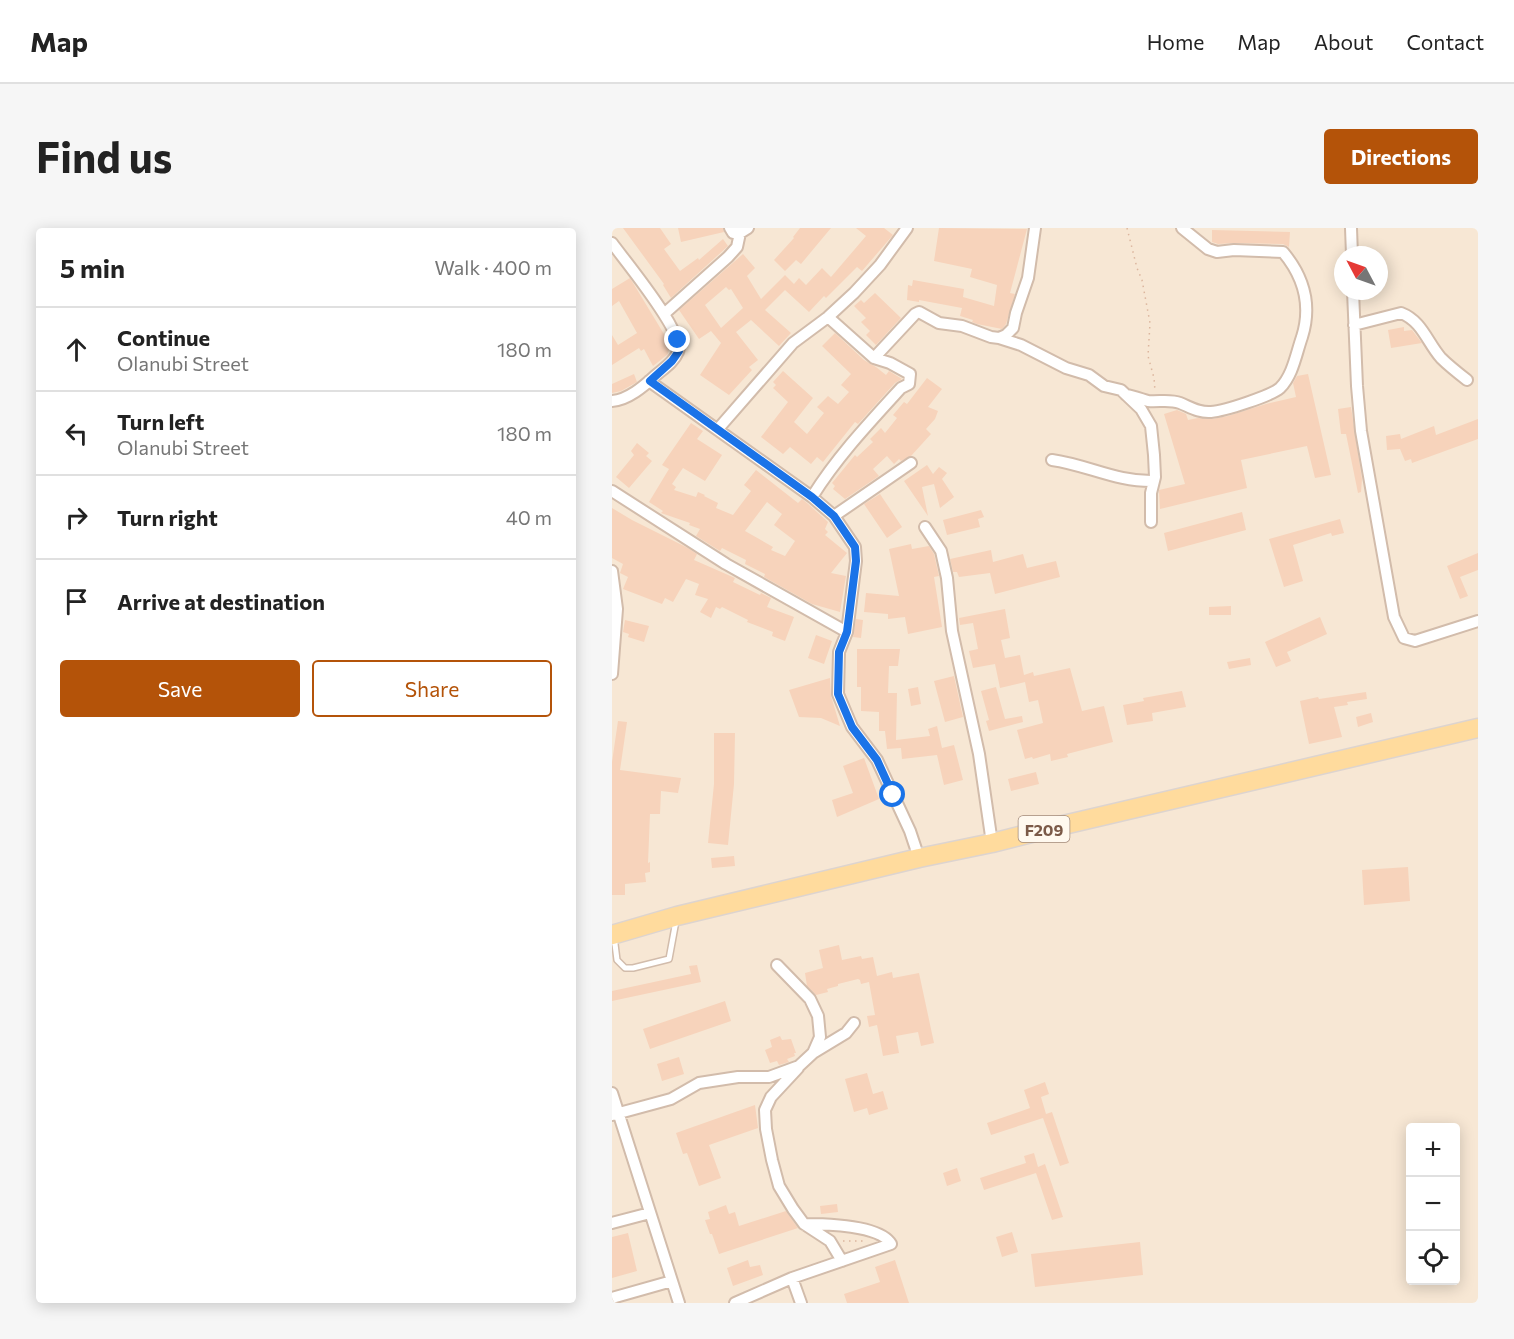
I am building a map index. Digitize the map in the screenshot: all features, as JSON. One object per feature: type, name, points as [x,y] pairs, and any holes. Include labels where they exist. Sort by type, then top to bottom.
[{"type":"main road","name":"F209","points":[[613,932],[1478,728]]},
{"type":"street","points":[[718,429],[793,343],[828,317],[854,293],[880,265],[907,228]]},
{"type":"street","points":[[999,338],[1013,328],[1028,278],[1035,228]]},
{"type":"street","points":[[1126,394],[1149,401],[1180,403],[1193,409],[1210,412],[1262,397],[1279,389],[1289,376],[1307,314],[1305,291],[1295,266],[1283,252],[1234,250],[1217,252],[1208,249],[1182,228]]},
{"type":"street","points":[[1351,228],[1352,246]]},
{"type":"street","points":[[664,314],[729,257],[737,247],[739,230]]},
{"type":"street","points":[[612,243],[664,314],[678,340],[679,351],[672,361],[634,393],[612,401]]},
{"type":"street","points":[[1353,300],[1361,431],[1396,623],[1404,638],[1415,641],[1478,621]]},
{"type":"street","points":[[874,358],[893,335],[919,312],[939,323],[962,326],[977,333],[1021,345],[1066,368],[1089,375],[1104,386],[1121,390],[1141,409],[1151,426],[1154,481],[1151,493],[1151,522]]},
{"type":"street","points":[[1354,325],[1401,313],[1415,321],[1440,357],[1467,380]]},
{"type":"street","points":[[812,497],[852,442],[901,388],[909,384],[910,374],[890,363],[874,358],[828,317]]},
{"type":"street","points":[[650,381],[812,497],[834,516],[855,547],[856,561],[847,632],[839,652],[838,694],[852,727],[877,760],[910,831],[919,858]]},
{"type":"street","points":[[1052,460],[1068,462],[1112,477],[1154,481]]},
{"type":"street","points":[[834,516],[911,463]]},
{"type":"street","points":[[612,491],[726,564],[847,632]]},
{"type":"street","points":[[925,526],[941,551],[947,578],[952,631],[979,754],[992,843]]},
{"type":"street","points":[[612,571],[617,609],[612,674]]},
{"type":"street","points":[[777,965],[810,999],[818,1016],[820,1037],[813,1053]]},
{"type":"street","points":[[842,1261],[830,1241],[804,1224],[779,1186],[765,1129],[765,1110],[771,1097],[813,1053],[846,1033],[855,1023]]},
{"type":"street","points":[[615,1114],[671,1099],[699,1083],[738,1077],[769,1077],[800,1066]]},
{"type":"street","points":[[612,1093],[615,1114],[679,1303]]},
{"type":"street","points":[[612,1224],[650,1213]]},
{"type":"street","points":[[735,1303],[792,1278],[891,1244],[887,1238],[847,1226],[804,1224]]},
{"type":"street","points":[[792,1278],[801,1303]]},
{"type":"street","points":[[612,1298],[672,1281]]},
{"type":"lane","points":[[613,932],[617,960],[625,968],[669,959],[677,916]]},
{"type":"path","points":[[1127,228],[1142,280],[1150,323],[1148,356],[1154,378],[1156,401]]},
{"type":"path","points":[[830,1241],[866,1241]]},
{"type":"shaded area","points":[[612,228],[1478,228],[1478,1303],[612,1303]]},
{"type":"building","points":[[623,228],[660,228],[671,244],[664,249],[680,271],[698,258],[699,260],[723,239],[728,246],[671,298],[664,284]]},
{"type":"building","points":[[678,228],[723,228],[724,232],[681,242]]},
{"type":"building","points":[[800,228],[831,228],[801,264],[796,260],[785,271],[774,260]]},
{"type":"building","points":[[856,228],[884,228],[893,235],[862,271],[857,267],[809,312],[785,290],[765,310],[791,333],[779,346],[751,320],[736,332],[758,360],[749,367],[752,370],[729,395],[700,375],[721,343],[711,331],[699,339],[679,310],[743,254],[755,268],[747,276],[761,299],[785,275],[794,284],[799,278],[806,285],[822,268],[831,277],[866,236]],"holes":[[[726,287],[731,289],[743,308],[721,328],[705,305]]]},
{"type":"building","points":[[939,228],[1027,229],[1010,293],[1015,294],[1006,324],[1002,329],[977,324],[972,322],[973,320],[960,316],[962,308],[907,300],[908,285],[912,286],[913,280],[964,289],[963,297],[994,306],[997,285],[970,277],[972,269],[934,261]]},
{"type":"building","points":[[1212,230],[1290,232],[1289,247],[1283,244],[1218,244],[1212,242]]},
{"type":"building","points":[[630,278],[670,344],[668,354],[653,366],[644,349],[641,351],[639,348],[612,365],[612,335],[618,345],[637,333],[619,301],[612,306],[612,289]]},
{"type":"building","points":[[875,293],[901,318],[876,345],[866,335],[870,331],[861,322],[866,318],[854,306],[861,300],[864,303]]},
{"type":"building","points":[[1404,327],[1404,331],[1412,330],[1422,343],[1391,348],[1388,330]]},
{"type":"building","points":[[835,333],[864,360],[886,375],[889,371],[902,379],[895,383],[858,424],[855,422],[823,462],[817,457],[811,464],[790,447],[783,454],[761,437],[788,402],[773,388],[776,385],[773,382],[783,371],[813,398],[794,422],[807,434],[824,413],[817,407],[828,396],[838,404],[849,392],[841,385],[851,374],[822,346]]},
{"type":"building","points":[[634,374],[637,382],[612,393],[612,384]]},
{"type":"building","points":[[1308,374],[1331,475],[1315,478],[1307,446],[1241,460],[1247,488],[1160,509],[1159,490],[1185,484],[1164,414],[1177,410],[1186,414],[1188,420],[1228,416],[1296,397],[1293,383],[1297,376]]},
{"type":"building","points":[[927,378],[942,389],[928,407],[938,411],[935,419],[926,429],[931,434],[911,456],[901,461],[899,459],[894,464],[887,456],[873,469],[879,476],[845,499],[833,489],[835,486],[832,483],[855,455],[857,457],[873,442],[870,439],[881,428],[885,433],[897,418],[893,415],[904,402],[907,404]]},
{"type":"building","points":[[1351,407],[1362,479],[1361,492],[1358,493],[1346,434],[1341,434],[1338,409]]},
{"type":"building","points":[[1478,419],[1478,439],[1412,463],[1411,459],[1405,461],[1400,449],[1387,450],[1386,436],[1400,434],[1401,439],[1434,426],[1436,435]]},
{"type":"building","points":[[691,423],[703,431],[697,439],[722,455],[705,481],[683,468],[672,484],[676,487],[674,490],[696,497],[698,492],[718,503],[716,508],[733,515],[751,491],[744,485],[756,470],[798,503],[802,499],[807,503],[828,522],[825,529],[828,532],[825,535],[847,553],[831,573],[846,576],[840,612],[812,604],[764,577],[765,574],[745,564],[746,560],[722,548],[720,551],[696,536],[700,529],[661,513],[663,511],[649,502],[669,469],[662,465]],"holes":[[[767,502],[782,514],[774,525],[795,541],[785,556],[771,550],[773,547],[745,531]]]},
{"type":"building","points":[[637,443],[649,453],[646,456],[652,461],[629,488],[616,477],[634,455],[631,451]]},
{"type":"building","points":[[927,465],[933,474],[939,467],[947,473],[942,479],[954,497],[940,508],[934,484],[922,487],[928,516],[904,481]]},
{"type":"building","points":[[880,494],[902,527],[887,538],[864,504]]},
{"type":"building","points":[[612,508],[688,548],[697,554],[694,560],[735,578],[733,582],[771,598],[767,607],[794,617],[785,641],[772,636],[773,632],[747,622],[748,620],[722,607],[720,609],[716,607],[711,618],[700,612],[708,599],[695,595],[699,584],[686,579],[673,602],[665,598],[662,604],[623,589],[628,577],[620,573],[623,564],[612,558]]},
{"type":"building","points":[[981,510],[984,517],[978,519],[980,527],[947,535],[943,520]]},
{"type":"building","points":[[1242,512],[1246,530],[1168,551],[1164,533]]},
{"type":"building","points":[[1340,519],[1344,533],[1332,536],[1331,533],[1293,545],[1303,581],[1284,587],[1269,539]]},
{"type":"building","points":[[911,544],[912,549],[929,546],[934,554],[939,576],[934,577],[942,627],[908,634],[905,617],[888,619],[888,614],[864,612],[866,593],[899,596],[889,549]]},
{"type":"building","points":[[991,550],[993,562],[1023,554],[1027,568],[1056,561],[1060,577],[995,594],[990,573],[959,577],[957,572],[953,572],[950,559]]},
{"type":"building","points":[[1478,553],[1478,570],[1460,577],[1468,596],[1460,599],[1447,566]]},
{"type":"building","points":[[1231,606],[1231,615],[1209,615],[1209,607]]},
{"type":"building","points":[[1005,609],[1010,638],[1001,640],[1005,658],[1020,655],[1024,675],[1033,672],[1034,676],[1070,668],[1082,711],[1104,706],[1113,742],[1067,754],[1068,757],[1051,761],[1050,754],[1025,759],[1017,730],[1043,723],[1038,700],[1029,702],[1025,682],[1000,688],[995,664],[973,668],[969,651],[978,649],[973,623],[960,625],[959,618]]},
{"type":"building","points":[[1320,617],[1327,634],[1287,652],[1291,661],[1276,667],[1265,642]]},
{"type":"building","points":[[856,619],[863,620],[861,638],[853,637]]},
{"type":"building","points":[[625,620],[649,626],[644,642],[628,637],[629,634],[623,632]]},
{"type":"building","points":[[816,635],[832,641],[824,664],[808,658]]},
{"type":"building","points":[[857,649],[900,649],[898,666],[889,666],[888,693],[897,693],[896,740],[930,736],[928,729],[937,726],[942,748],[954,745],[963,780],[944,785],[937,755],[902,759],[901,748],[887,749],[885,731],[879,731],[879,712],[861,711],[861,687],[857,687]]},
{"type":"building","points":[[1250,658],[1251,665],[1229,669],[1227,662]]},
{"type":"building","points":[[954,676],[963,717],[945,722],[934,681]]},
{"type":"building","points":[[830,678],[831,696],[840,726],[821,718],[799,717],[789,690]]},
{"type":"building","points":[[918,687],[921,704],[911,706],[908,689]]},
{"type":"building","points":[[996,687],[1005,719],[1022,716],[1023,722],[989,731],[986,721],[989,720],[981,691]]},
{"type":"building","points":[[1182,691],[1186,707],[1152,713],[1153,721],[1127,725],[1123,705],[1144,701],[1143,698]]},
{"type":"building","points":[[1366,692],[1367,699],[1334,707],[1342,737],[1309,744],[1300,701]]},
{"type":"building","points":[[1371,713],[1373,722],[1358,727],[1356,717]]},
{"type":"building","points":[[618,721],[627,722],[620,770],[681,778],[678,793],[661,791],[660,814],[650,814],[648,863],[650,862],[650,872],[645,873],[646,882],[625,884],[625,895],[612,895],[612,762]]},
{"type":"building","points":[[714,733],[735,733],[734,784],[728,845],[708,843],[714,784]]},
{"type":"building","points":[[864,758],[879,799],[837,817],[832,800],[853,793],[843,766]]},
{"type":"building","points":[[1036,772],[1039,784],[1011,791],[1008,779]]},
{"type":"building","points":[[734,856],[735,866],[712,868],[711,858]]},
{"type":"building","points":[[1408,867],[1410,901],[1364,905],[1362,870]]},
{"type":"building","points":[[839,945],[842,960],[861,956],[862,959],[873,957],[877,976],[892,972],[893,978],[919,973],[934,1043],[921,1046],[918,1032],[896,1036],[899,1053],[883,1056],[877,1025],[869,1027],[867,1016],[875,1015],[869,982],[861,984],[858,979],[838,984],[838,986],[827,989],[828,992],[816,995],[807,986],[805,973],[823,968],[819,950]]},
{"type":"building","points":[[697,965],[701,982],[612,1001],[612,991],[691,974],[689,966]]},
{"type":"building","points":[[725,1001],[731,1021],[650,1049],[643,1029]]},
{"type":"building","points":[[780,1036],[782,1040],[791,1039],[796,1053],[794,1053],[795,1056],[787,1059],[789,1062],[779,1065],[777,1061],[770,1063],[765,1050],[772,1047],[770,1040]]},
{"type":"building","points":[[679,1057],[684,1074],[662,1081],[657,1064]]},
{"type":"building","points":[[867,1073],[873,1094],[883,1091],[888,1109],[869,1115],[867,1108],[854,1112],[845,1079]]},
{"type":"building","points":[[1045,1082],[1049,1094],[1041,1097],[1046,1114],[1052,1112],[1069,1163],[1060,1166],[1043,1118],[991,1135],[987,1123],[1030,1108],[1024,1090]]},
{"type":"building","points":[[755,1105],[758,1128],[709,1145],[721,1178],[699,1186],[687,1153],[683,1154],[676,1133]]},
{"type":"building","points":[[1034,1153],[1038,1167],[1045,1164],[1063,1217],[1052,1220],[1036,1173],[984,1190],[980,1178],[1026,1163],[1024,1156]]},
{"type":"building","points":[[957,1168],[961,1181],[947,1186],[943,1173]]},
{"type":"building","points":[[837,1204],[838,1212],[821,1214],[820,1206]]},
{"type":"building","points":[[726,1205],[729,1214],[735,1212],[739,1226],[786,1211],[798,1228],[719,1254],[705,1220],[710,1219],[708,1212]]},
{"type":"building","points":[[1012,1232],[1018,1252],[1002,1257],[996,1237]]},
{"type":"building","points":[[628,1233],[637,1271],[612,1278],[612,1237]]},
{"type":"building","points":[[1140,1242],[1143,1275],[1035,1287],[1031,1254]]},
{"type":"building","points":[[748,1260],[750,1267],[760,1265],[763,1275],[733,1286],[727,1268]]},
{"type":"building","points":[[895,1260],[909,1303],[847,1303],[844,1294],[880,1282],[875,1267]]},
{"type":"route","points":[[678,340],[679,351],[672,361],[650,381],[812,497],[834,516],[855,547],[856,561],[847,632],[839,652],[838,694],[852,727],[877,760],[893,795]]}]
